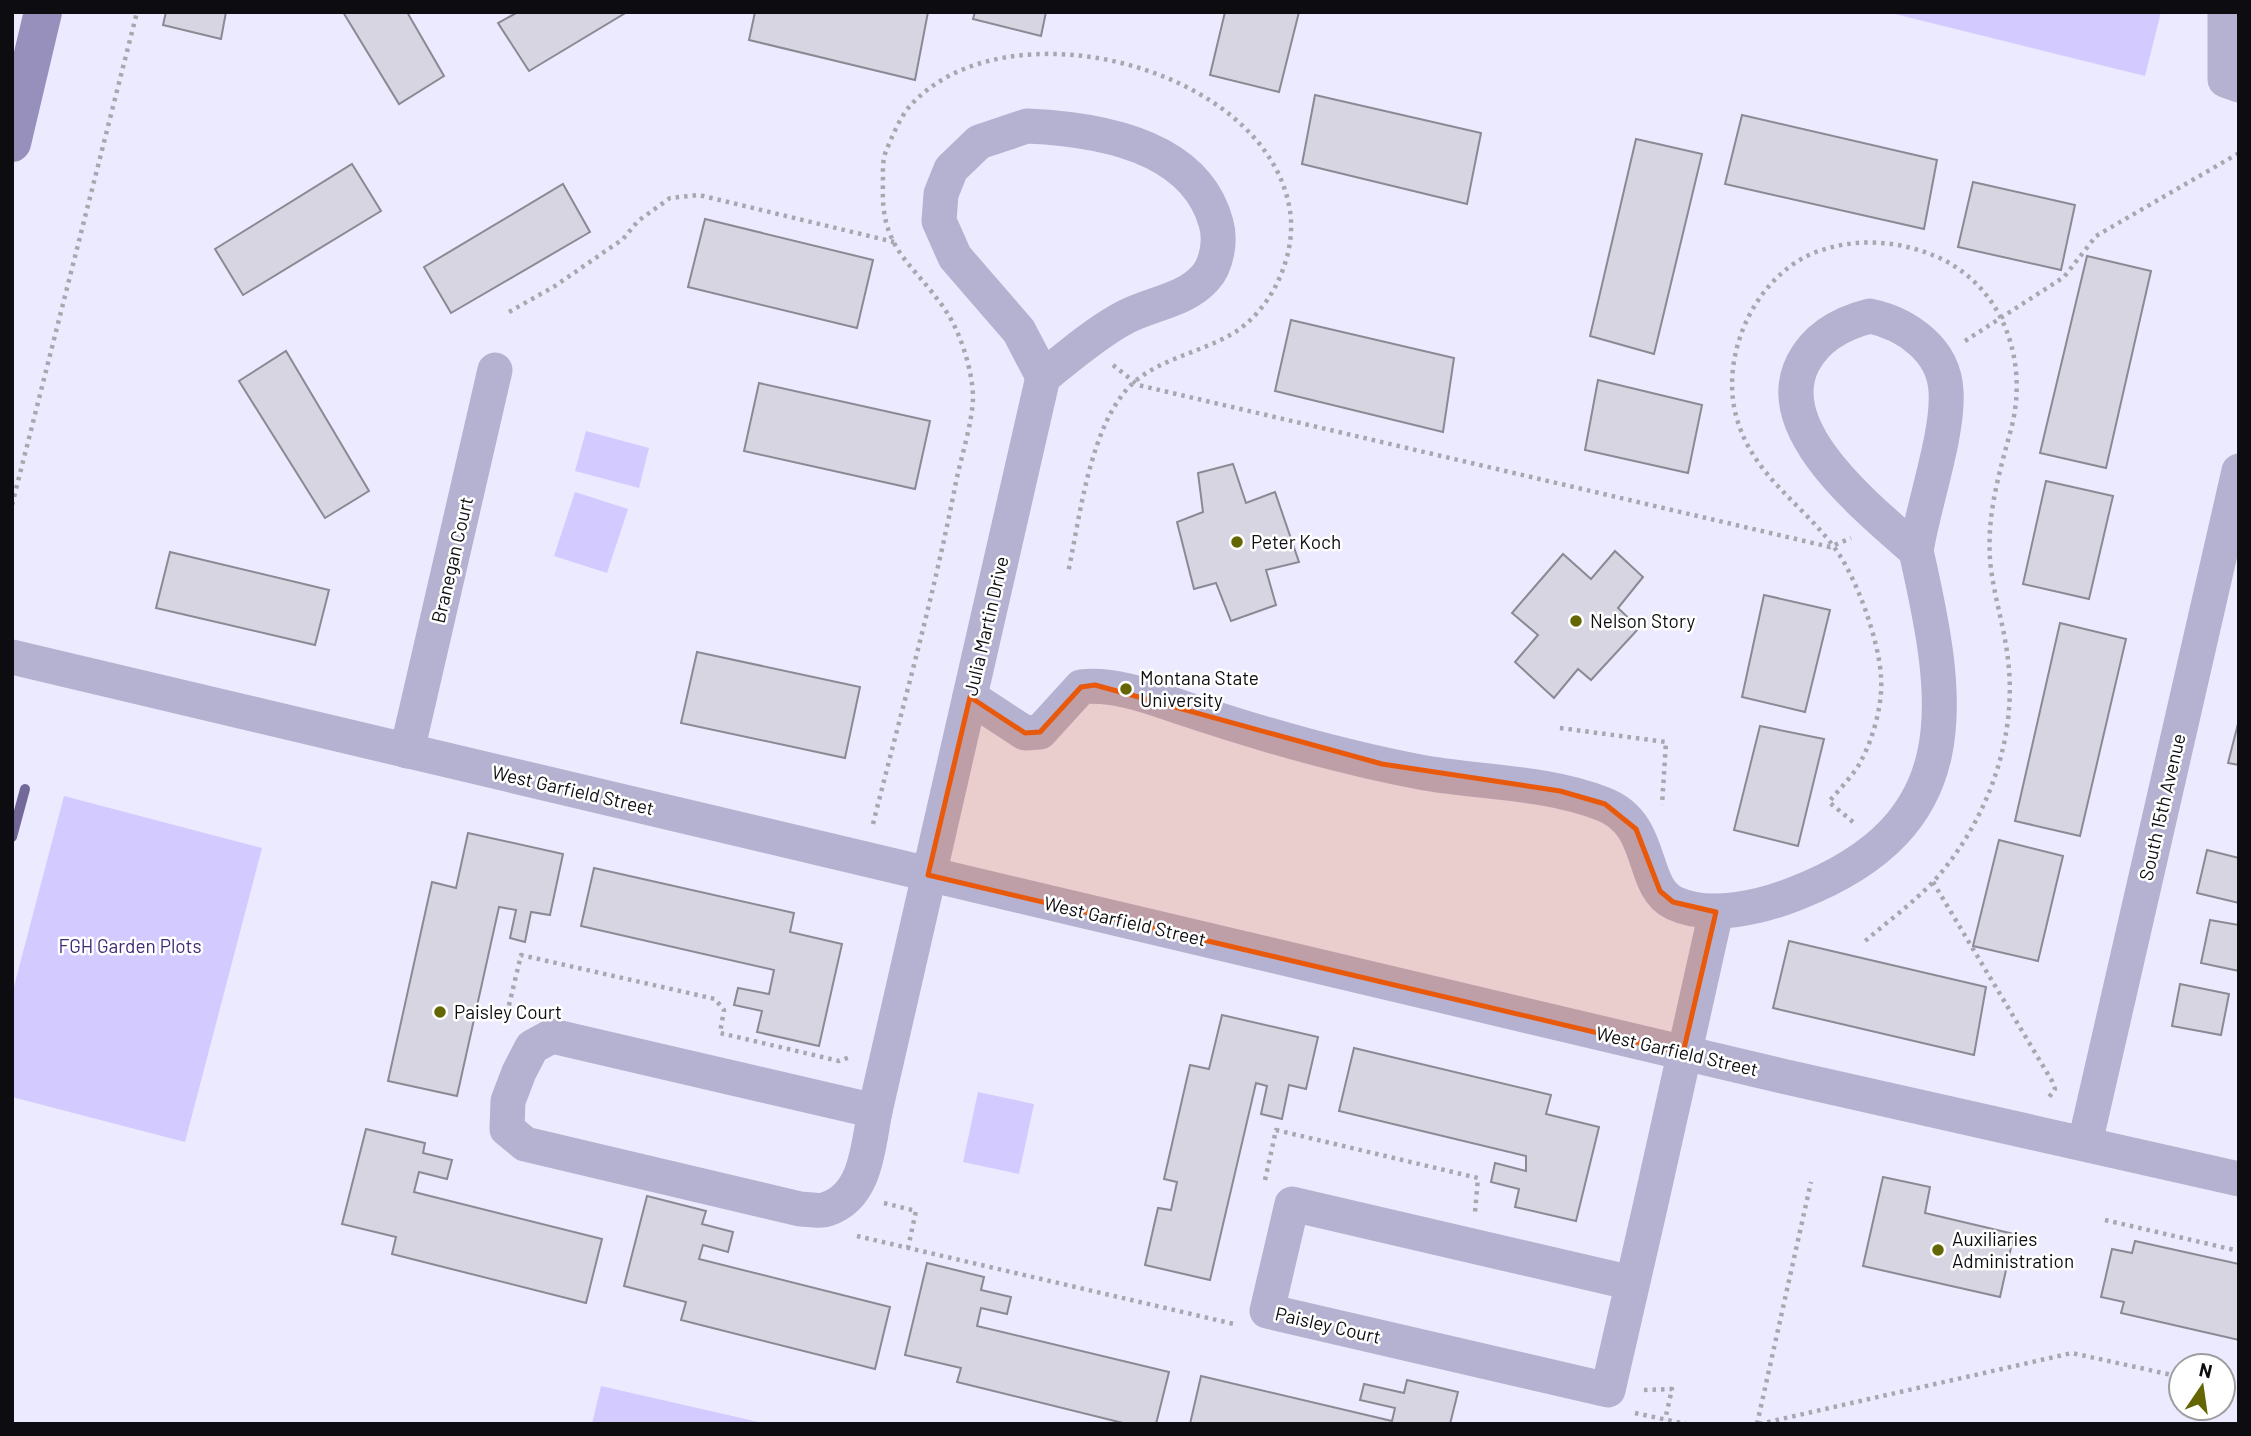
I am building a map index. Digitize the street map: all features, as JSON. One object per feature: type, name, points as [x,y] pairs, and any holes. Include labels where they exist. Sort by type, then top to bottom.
[{"type":"main road","points":[[12,143],[43,12]]},
{"type":"street","points":[[2225,12],[2225,80],[2239,85]]},
{"type":"street","points":[[1027,125],[1072,128],[1114,138],[1154,152],[1186,174],[1211,203],[1220,239],[1207,276],[1189,292],[1121,319],[1086,343],[1043,377],[1019,331],[955,257],[939,221],[941,194],[951,169],[979,142],[1027,125]]},
{"type":"street","points":[[970,697],[1025,733],[1040,732],[1081,687],[1095,685],[1144,695],[1266,736],[1382,764],[1560,791],[1605,804],[1628,818],[1636,829],[1660,891],[1673,902],[1716,912],[1778,900],[1829,880],[1871,854],[1901,828],[1928,780],[1938,747],[1938,703],[1931,620],[1916,551],[1940,435],[1946,390],[1936,360],[1924,343],[1909,330],[1890,320],[1870,317],[1848,321],[1827,334],[1810,350],[1800,369],[1794,396],[1798,418],[1823,460],[1916,551]]},
{"type":"street","name":"Branegan Court","points":[[407,751],[495,370]]},
{"type":"street","name":"Julia Martin Drive","points":[[928,875],[1043,377]]},
{"type":"street","name":"South 15th Avenue","points":[[2085,1143],[2239,471]]},
{"type":"street","name":"West Garfield Street","points":[[12,657],[1684,1053],[2239,1179]]},
{"type":"street","points":[[875,1111],[552,1036],[532,1047],[519,1072],[508,1101],[508,1129],[525,1144],[555,1153],[800,1209],[826,1210],[849,1195],[864,1171],[928,875]]},
{"type":"street","points":[[1616,1400],[1632,1283],[1716,912]]},
{"type":"street","name":"Paisley Court","points":[[1616,1400],[1267,1311],[1292,1204],[1632,1283]]},
{"type":"path","points":[[12,505],[137,12]]},
{"type":"path","points":[[1936,360],[2064,277],[2096,236],[2239,153]]},
{"type":"path","points":[[509,312],[555,286],[623,239],[638,221],[670,198],[699,195],[894,242]]},
{"type":"path","points":[[1086,343],[1138,386],[1830,547],[1885,523]]},
{"type":"path","points":[[1560,728],[1666,742],[1661,807]]},
{"type":"path","points":[[1933,882],[2052,1081],[2055,1089],[2050,1098],[2046,1101],[2033,1097]]},
{"type":"path","points":[[502,1036],[521,955],[715,999],[724,1010],[720,1033],[839,1061],[850,1057],[859,1047]]},
{"type":"path","points":[[1264,1182],[1276,1130],[1478,1178],[1474,1211],[1487,1215]]},
{"type":"path","points":[[1811,1182],[1758,1424],[2072,1353],[2167,1374]]},
{"type":"path","points":[[849,1195],[916,1211],[908,1248]]},
{"type":"path","points":[[2105,1220],[2239,1251]]},
{"type":"path","points":[[854,1235],[1244,1327]]},
{"type":"path","points":[[1230,1324],[1234,1311]]},
{"type":"path","points":[[1616,1400],[1672,1390],[1665,1420]]},
{"type":"path","points":[[1616,1400],[1665,1420],[1686,1424]]},
{"type":"highlighted area","points":[[1095,685],[1382,764],[1560,791],[1605,804],[1636,829],[1660,891],[1673,902],[1716,912],[1683,1053],[928,875],[970,697],[1025,733],[1040,732],[1081,687]]},
{"type":"shaded area","name":"Montana State University","points":[[12,12],[2239,12],[2239,1424],[12,1424]]},
{"type":"green space","points":[[1887,12],[2161,12],[2145,76]]},
{"type":"green space","points":[[586,431],[649,448],[639,488],[575,471]]},
{"type":"green space","points":[[575,492],[628,509],[607,573],[554,556]]},
{"type":"green space","name":"FGH Garden Plots","points":[[64,796],[262,848],[185,1142],[12,1097],[12,994]]},
{"type":"green space","points":[[978,1092],[1034,1104],[1019,1174],[963,1162]]},
{"type":"green space","points":[[601,1386],[767,1424],[592,1424]]},
{"type":"building","points":[[166,12],[226,12],[221,39],[163,25]]},
{"type":"building","points":[[343,12],[407,12],[444,76],[399,104]]},
{"type":"building","points":[[518,12],[627,12],[529,71],[498,23]]},
{"type":"building","points":[[755,12],[928,12],[915,80],[749,40]]},
{"type":"building","points":[[975,12],[1046,12],[1041,36],[973,19]]},
{"type":"building","points":[[1225,12],[1299,12],[1279,92],[1210,75]]},
{"type":"building","points":[[1315,95],[1481,133],[1467,204],[1302,164]]},
{"type":"building","points":[[1742,115],[1937,160],[1924,229],[1725,184]]},
{"type":"building","points":[[1636,139],[1702,154],[1654,354],[1590,336]]},
{"type":"building","points":[[352,164],[381,211],[243,295],[215,249]]},
{"type":"building","points":[[1973,182],[2075,205],[2061,270],[1958,247]]},
{"type":"building","points":[[563,184],[590,232],[451,313],[424,267]]},
{"type":"building","points":[[705,219],[873,260],[857,328],[688,287]]},
{"type":"building","points":[[2087,256],[2151,271],[2106,468],[2040,453]]},
{"type":"building","points":[[1291,320],[1454,358],[1443,432],[1275,391]]},
{"type":"building","points":[[286,351],[369,491],[325,518],[239,381]]},
{"type":"building","points":[[1598,380],[1702,405],[1688,473],[1585,450]]},
{"type":"building","points":[[759,383],[930,421],[915,489],[744,451]]},
{"type":"building","name":"Peter Koch","points":[[1233,464],[1246,503],[1275,492],[1299,562],[1266,570],[1276,605],[1231,621],[1216,583],[1194,589],[1177,522],[1203,512],[1198,473]]},
{"type":"building","points":[[2046,481],[2113,496],[2089,599],[2023,584]]},
{"type":"building","name":"Nelson Story","points":[[1615,551],[1643,577],[1618,608],[1639,628],[1591,680],[1578,669],[1554,698],[1515,662],[1538,635],[1512,613],[1563,554],[1591,579]]},
{"type":"building","points":[[170,552],[329,590],[315,645],[156,608]]},
{"type":"building","points":[[1764,595],[1830,610],[1805,712],[1742,697]]},
{"type":"building","points":[[2060,623],[2126,639],[2080,836],[2015,821]]},
{"type":"building","points":[[697,652],[860,687],[845,758],[681,723]]},
{"type":"building","points":[[2239,720],[2239,765],[2228,763]]},
{"type":"building","points":[[1760,726],[1824,739],[1798,846],[1734,830]]},
{"type":"building","name":"Paisley Court","points":[[468,833],[563,854],[550,915],[531,912],[525,942],[510,938],[516,910],[499,907],[457,1096],[388,1081],[432,882],[456,888]]},
{"type":"building","points":[[1999,840],[2063,856],[2038,961],[1973,946]]},
{"type":"building","points":[[2207,850],[2239,858],[2239,903],[2197,893]]},
{"type":"building","points":[[594,868],[794,913],[790,932],[842,944],[819,1046],[757,1032],[762,1011],[734,1005],[738,988],[769,994],[774,970],[581,926]]},
{"type":"building","points":[[2210,920],[2239,925],[2239,971],[2201,963]]},
{"type":"building","points":[[1789,941],[1986,987],[1974,1055],[1773,1008]]},
{"type":"building","points":[[2180,984],[2229,994],[2221,1035],[2172,1026]]},
{"type":"building","points":[[1222,1015],[1318,1037],[1306,1089],[1289,1085],[1282,1119],[1261,1114],[1267,1086],[1256,1083],[1210,1280],[1145,1265],[1158,1208],[1171,1210],[1177,1182],[1164,1179],[1190,1065],[1209,1069]]},
{"type":"building","points":[[1354,1048],[1551,1095],[1546,1114],[1599,1127],[1576,1221],[1515,1207],[1519,1189],[1491,1182],[1495,1163],[1526,1171],[1526,1156],[1339,1111]]},
{"type":"building","points":[[366,1129],[425,1143],[423,1153],[452,1160],[447,1179],[419,1172],[414,1192],[602,1239],[586,1303],[392,1254],[396,1237],[342,1224]]},
{"type":"building","name":"Auxiliaries Administration","points":[[1883,1177],[1930,1187],[1925,1213],[2014,1234],[2000,1297],[1863,1266]]},
{"type":"building","points":[[647,1196],[706,1211],[702,1224],[733,1232],[728,1252],[703,1245],[699,1259],[890,1307],[875,1369],[681,1320],[686,1302],[624,1286]]},
{"type":"building","points":[[2135,1241],[2239,1264],[2239,1340],[2121,1313],[2124,1302],[2101,1297],[2112,1249],[2132,1253]]},
{"type":"building","points":[[927,1263],[984,1277],[981,1290],[1011,1297],[1007,1314],[981,1308],[977,1326],[1169,1372],[1156,1424],[1127,1424],[957,1382],[961,1368],[905,1355]]},
{"type":"building","points":[[1201,1376],[1392,1421],[1395,1408],[1360,1400],[1364,1384],[1404,1393],[1407,1380],[1458,1392],[1450,1424],[1190,1424]]},
{"type":"waterway","points":[[12,837],[25,789]]},
{"type":"place","name":"Peter Koch","points":[[1237,542]]},
{"type":"place","name":"Nelson Story","points":[[1576,621]]},
{"type":"place","name":"Montana State University","points":[[1126,689]]},
{"type":"place","name":"Paisley Court","points":[[440,1012]]},
{"type":"place","name":"Auxiliaries Administration","points":[[1938,1250]]}]
